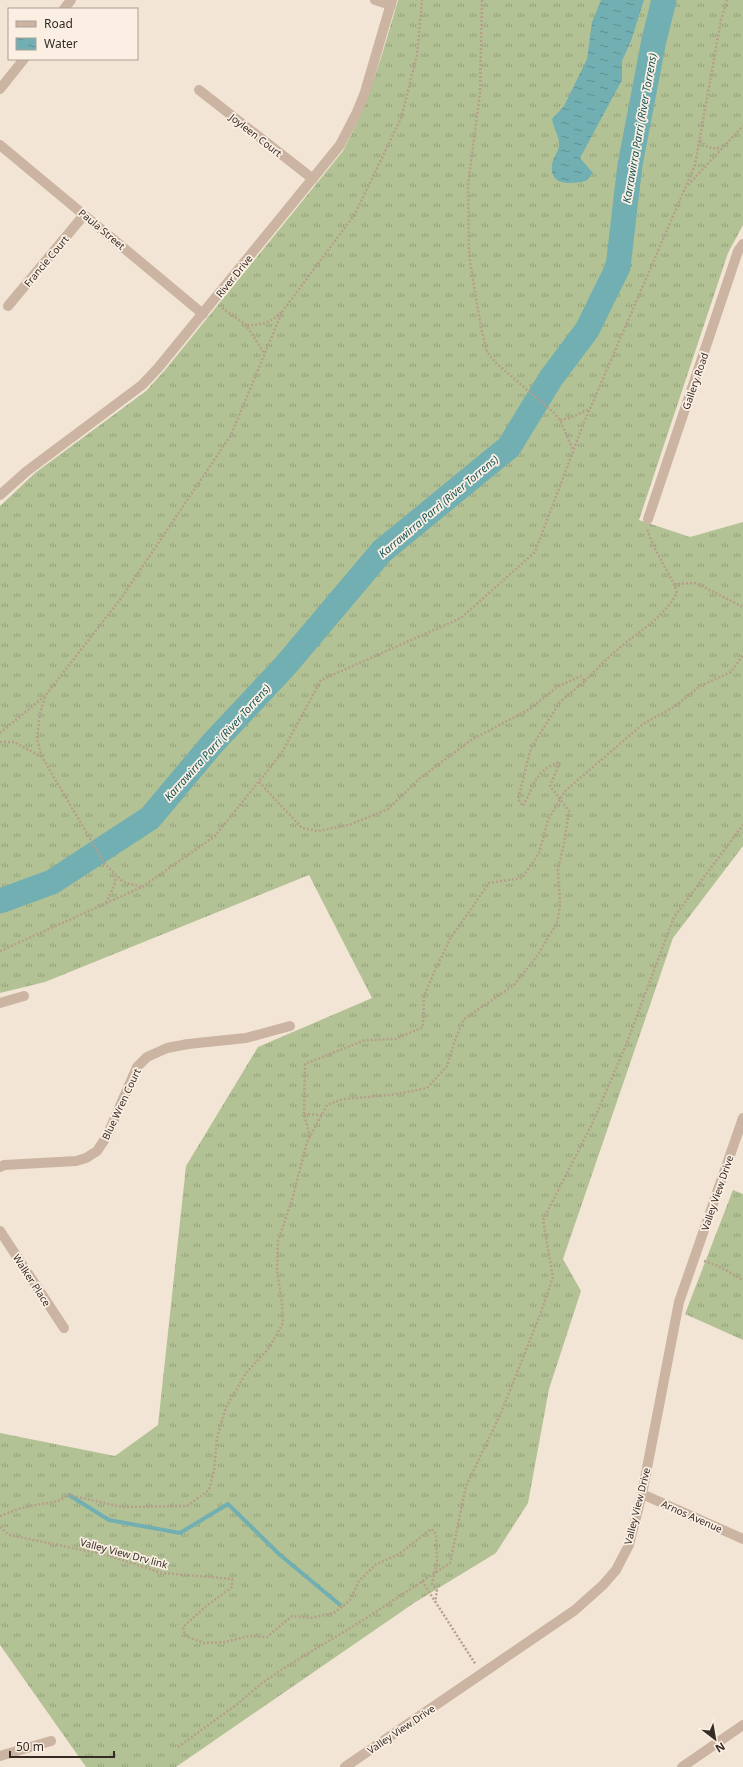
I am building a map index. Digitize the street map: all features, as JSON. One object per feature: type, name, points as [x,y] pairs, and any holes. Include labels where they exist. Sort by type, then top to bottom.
[{"type":"street","points":[[65,8],[71,0]]},
{"type":"street","points":[[375,0],[392,3]]},
{"type":"street","name":"River Drive","points":[[0,495],[33,466],[142,385],[213,302],[313,179],[340,144],[357,112],[365,92],[392,3]]},
{"type":"street","points":[[0,89],[23,60]]},
{"type":"street","name":"Joyleen Court","points":[[200,90],[313,179]]},
{"type":"street","name":"Paula Street","points":[[0,145],[203,314]]},
{"type":"street","name":"Francie Court","points":[[8,306],[84,215]]},
{"type":"street","name":"Gallery Road","points":[[648,519],[738,251],[743,244]]},
{"type":"street","points":[[0,1003],[24,996]]},
{"type":"street","name":"Blue Wren Court","points":[[0,1167],[4,1165],[76,1162],[97,1151],[107,1136],[137,1067],[147,1057],[167,1048],[188,1044],[246,1038],[290,1026]]},
{"type":"street","name":"Valley View Drive","points":[[345,1767],[575,1610],[616,1570],[629,1545],[642,1494],[679,1302],[743,1118]]},
{"type":"street","name":"Walker Place","points":[[0,1231],[64,1328]]},
{"type":"street","name":"Arnos Avenue","points":[[642,1494],[743,1539]]},
{"type":"street","points":[[682,1767],[741,1729]]},
{"type":"street","points":[[0,1756],[51,1741]]},
{"type":"path","points":[[246,325],[257,326],[271,322],[282,312],[355,214],[401,118],[417,55],[422,0]]},
{"type":"path","points":[[482,0],[480,93],[468,185],[469,255],[481,328],[487,352],[507,373],[545,405],[560,420],[573,451]]},
{"type":"path","points":[[0,951],[142,887],[215,836],[281,754],[321,680],[461,618],[534,552],[590,409],[695,165],[721,20],[727,0]]},
{"type":"path","points":[[686,187],[743,126]]},
{"type":"path","points":[[700,140],[706,146],[715,149],[723,148]]},
{"type":"path","points":[[213,302],[246,325],[264,354]]},
{"type":"path","points":[[0,733],[45,696],[122,597],[214,461],[230,435],[282,312]]},
{"type":"path","points":[[560,420],[570,418],[590,409]]},
{"type":"path","points":[[0,1516],[21,1508],[58,1501],[69,1495],[122,1507],[187,1506],[209,1490],[214,1470],[217,1438],[226,1407],[246,1373],[269,1348],[283,1323],[277,1270],[278,1241],[292,1200],[308,1142],[327,1105],[342,1099],[391,1095],[427,1088],[447,1066],[455,1040],[464,1019],[514,985],[537,956],[557,923],[560,905],[558,870],[569,811],[550,786],[560,762],[554,764],[536,777],[523,806],[518,799],[531,748],[560,702],[616,651],[655,621],[671,604],[676,593],[674,584],[654,547],[647,527],[648,519]]},
{"type":"path","points":[[674,584],[696,583],[743,607]]},
{"type":"path","points":[[310,1137],[304,1114],[305,1064],[365,1040],[396,1039],[422,1027],[424,996],[450,939],[489,883],[522,878],[539,853],[548,820],[565,791],[643,724],[674,707],[700,686],[731,672],[743,655]]},
{"type":"path","points":[[259,782],[302,828],[318,831],[349,825],[388,809],[419,779],[471,740],[530,709],[557,687],[581,676],[584,681]]},
{"type":"path","points":[[45,696],[40,713],[37,739],[42,757],[104,864],[123,882],[142,887]]},
{"type":"path","points":[[0,742],[14,742],[42,757]]},
{"type":"path","points":[[178,1747],[284,1668],[365,1619],[450,1563],[466,1486],[501,1413],[540,1315],[553,1277],[543,1220],[592,1124],[626,1045],[674,917],[743,825]]},
{"type":"path","points":[[106,903],[114,886],[116,875]]},
{"type":"path","points":[[304,1114],[322,1115]]},
{"type":"path","points":[[702,1261],[718,1266],[743,1280]]},
{"type":"path","name":"Valley View Drv link","points":[[0,1527],[9,1535],[107,1555],[162,1573],[232,1579],[232,1587],[183,1627],[185,1636],[204,1643],[225,1642],[249,1636],[267,1637],[292,1616],[310,1618],[334,1613],[350,1600],[359,1581],[375,1565],[399,1554],[431,1529],[436,1534],[437,1562],[432,1584],[437,1592],[435,1602]]},
{"type":"path","points":[[422,1581],[482,1673]]},
{"type":"green space","points":[[398,0],[743,0],[743,225],[728,253],[639,520],[690,537],[743,522],[743,846],[673,938],[563,1259],[581,1291],[549,1389],[528,1503],[496,1553],[414,1603],[176,1767],[86,1767],[0,1645],[0,1433],[115,1456],[158,1425],[186,1166],[258,1047],[372,998],[309,875],[45,982],[0,993],[0,506],[35,473],[146,391],[165,370],[343,151],[368,96]]},
{"type":"green space","points":[[733,1190],[743,1194],[743,1340],[685,1314]]},
{"type":"water","points":[[601,0],[644,0],[631,41],[622,61],[622,80],[580,158],[593,173],[586,181],[568,183],[554,177],[552,171],[553,160],[559,143],[552,119],[564,106],[587,59],[592,22]]},
{"type":"waterway","name":"Karrawirra Parri (River Torrens)","points":[[0,901],[52,882],[150,818],[212,744],[285,666],[382,551],[509,447],[551,378],[587,330],[618,267],[630,165],[654,40],[664,0]]},
{"type":"waterway","points":[[69,1495],[109,1520],[180,1533],[228,1504],[279,1554],[339,1604]]}]
